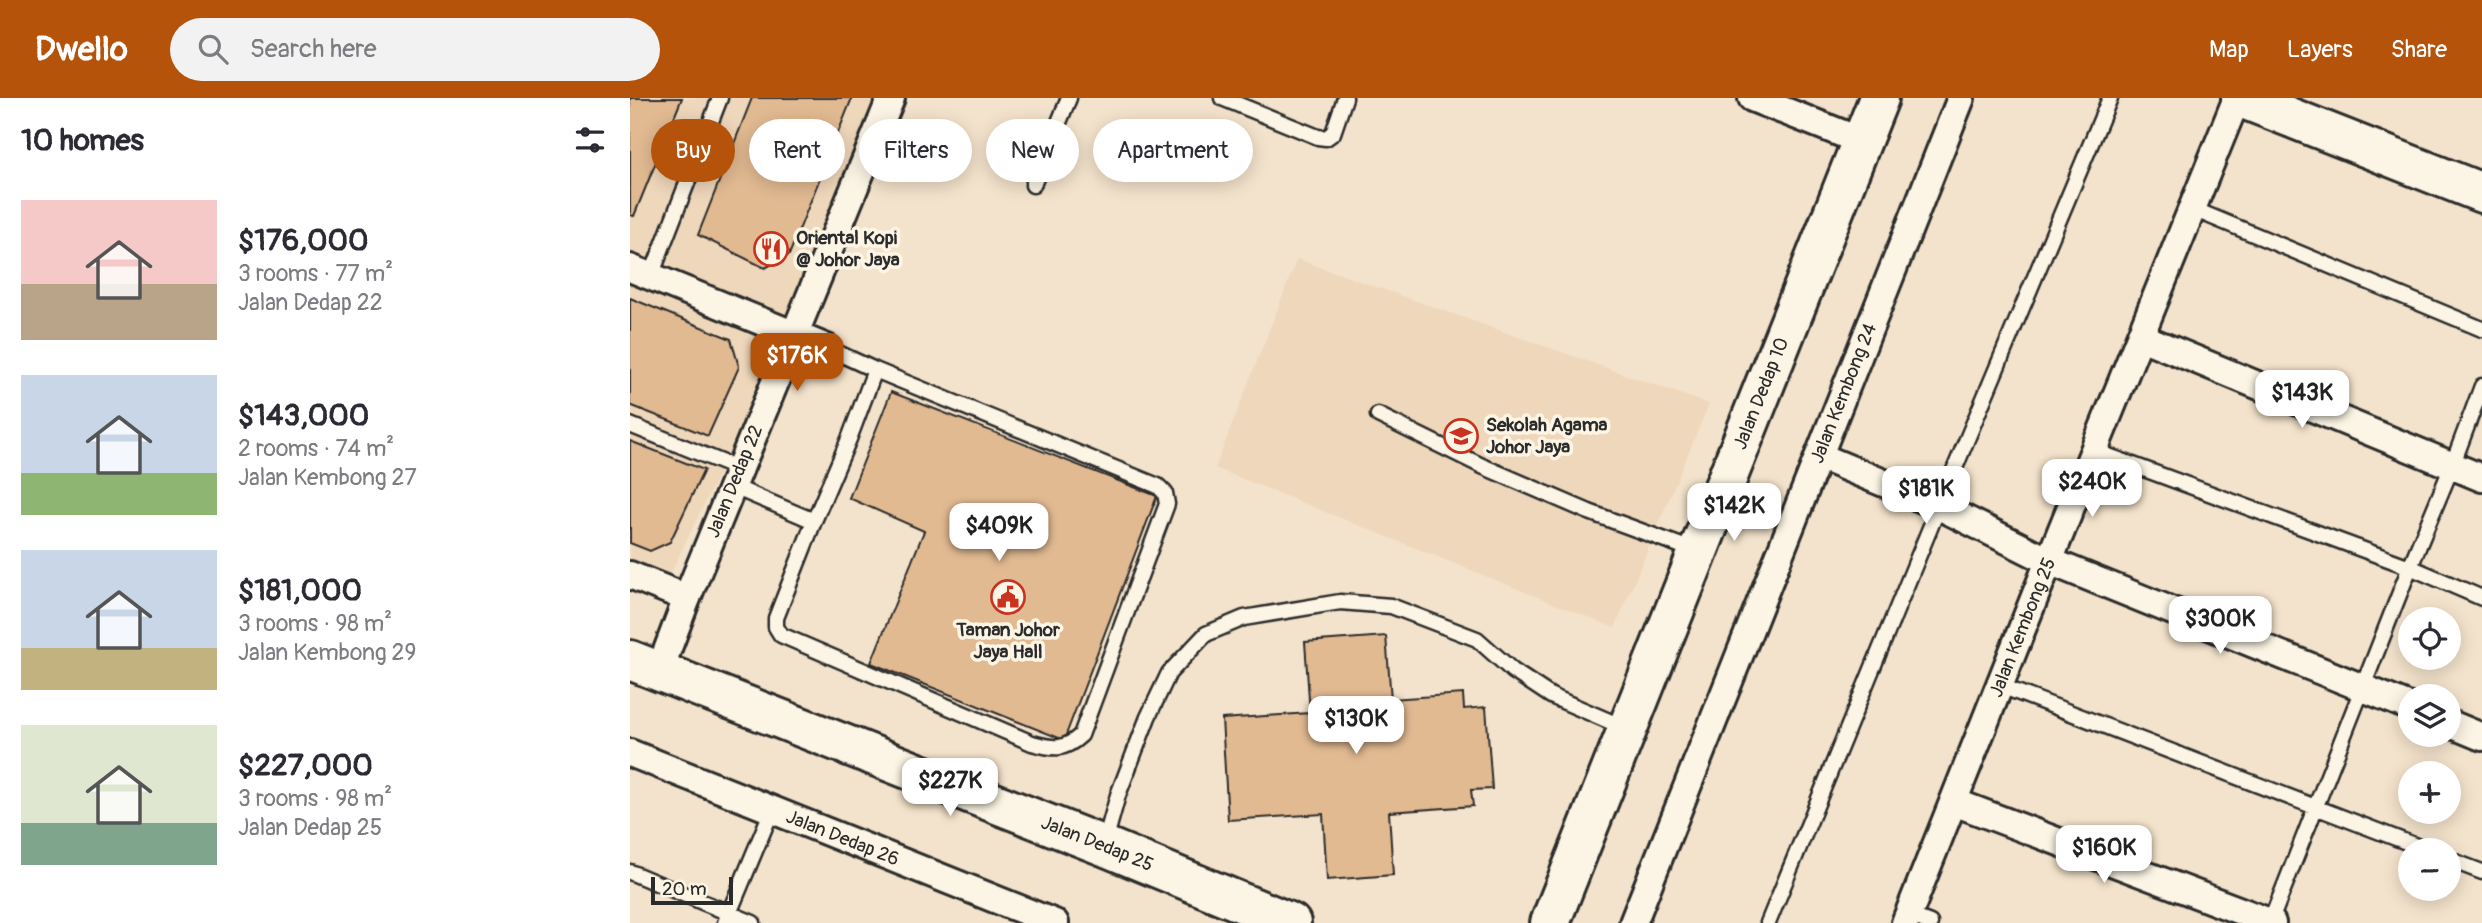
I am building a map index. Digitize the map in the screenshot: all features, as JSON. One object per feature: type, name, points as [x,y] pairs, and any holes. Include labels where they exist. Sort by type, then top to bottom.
[{"type":"street","name":"Jalan Dedap 22","points":[[645,666],[687,598],[891,98]]},
{"type":"street","points":[[1752,98],[1791,105],[1861,141]]},
{"type":"street","name":"Jalan Dedap 10","points":[[1550,923],[1879,98]]},
{"type":"street","name":"Jalan Kembong 24","points":[[1633,923],[1961,98]]},
{"type":"street","points":[[2239,98],[2482,193]]},
{"type":"street","name":"Jalan Kembong 25","points":[[1915,920],[1954,803],[2049,561],[2239,98]]},
{"type":"street","points":[[641,272],[827,348]]},
{"type":"street","points":[[2141,337],[2482,478]]},
{"type":"street","points":[[1819,456],[1939,506],[2049,561],[2398,703]]},
{"type":"street","points":[[630,575],[687,598]]},
{"type":"street","name":"Jalan Dedap 25","points":[[645,666],[1104,846],[1291,923]]},
{"type":"street","points":[[2461,728],[2482,737]]},
{"type":"street","name":"Jalan Dedap 26","points":[[630,753],[1055,923]]},
{"type":"street","points":[[1954,803],[2271,923]]},
{"type":"lane","points":[[641,272],[720,98]]},
{"type":"lane","points":[[1033,185],[1069,98]]},
{"type":"lane","points":[[1222,98],[1326,138],[1333,133],[1345,98]]},
{"type":"lane","points":[[1769,923],[1939,506],[2110,98]]},
{"type":"lane","points":[[2193,209],[2482,329]]},
{"type":"lane","points":[[827,348],[1158,486],[1165,493],[1167,504],[1081,735],[1068,746],[1048,748],[1032,743],[782,635],[776,626],[779,605],[875,370]]},
{"type":"lane","points":[[2271,923],[2482,386]]},
{"type":"lane","points":[[1378,415],[1482,466],[1589,512],[1698,552]]},
{"type":"lane","points":[[630,425],[737,478],[814,521]]},
{"type":"lane","points":[[2095,451],[2410,567],[2482,598]]},
{"type":"lane","points":[[1104,846],[1118,795],[1148,717],[1170,673],[1206,634],[1244,618],[1340,602],[1391,606],[1477,639],[1513,671],[1551,696],[1628,729]]},
{"type":"lane","points":[[2001,686],[2398,839]]},
{"type":"lane","points":[[727,918],[772,810]]},
{"type":"lane","points":[[2461,864],[2482,872]]},
{"type":"lane","points":[[630,872],[727,918],[752,923]]},
{"type":"shaded area","points":[[630,98],[902,98],[892,119],[859,119],[861,182],[659,597],[630,587]]},
{"type":"shaded area","name":"Sekolah Agama Johor Jaya","points":[[1297,259],[1709,404],[1615,628],[1215,468]]},
{"type":"building","points":[[630,98],[682,98],[673,119],[651,119],[651,174],[634,216],[630,215]]},
{"type":"building","points":[[752,98],[852,98],[844,119],[749,119],[749,182],[818,182],[789,255],[765,268],[698,235],[719,182],[735,182],[735,141]]},
{"type":"building","points":[[630,298],[731,339],[739,367],[708,436],[630,405]]},
{"type":"building","name":"Taman Johor Jaya Hall","points":[[891,392],[1157,496],[1064,740],[871,663],[924,531],[849,498]]},
{"type":"building","points":[[630,441],[704,470],[670,542],[650,551],[630,543]]},
{"type":"building","points":[[1386,636],[1391,699],[1463,694],[1464,709],[1486,707],[1492,789],[1471,790],[1473,806],[1389,812],[1393,875],[1327,880],[1323,814],[1228,820],[1222,719],[1310,713],[1305,642]]},
{"type":"place","name":"Oriental Kopi @ Johor Jaya","points":[[771,249]]},
{"type":"place","name":"Sekolah Agama Johor Jaya","points":[[1461,436]]},
{"type":"place","name":"Taman Johor Jaya Hall","points":[[1008,597]]}]
